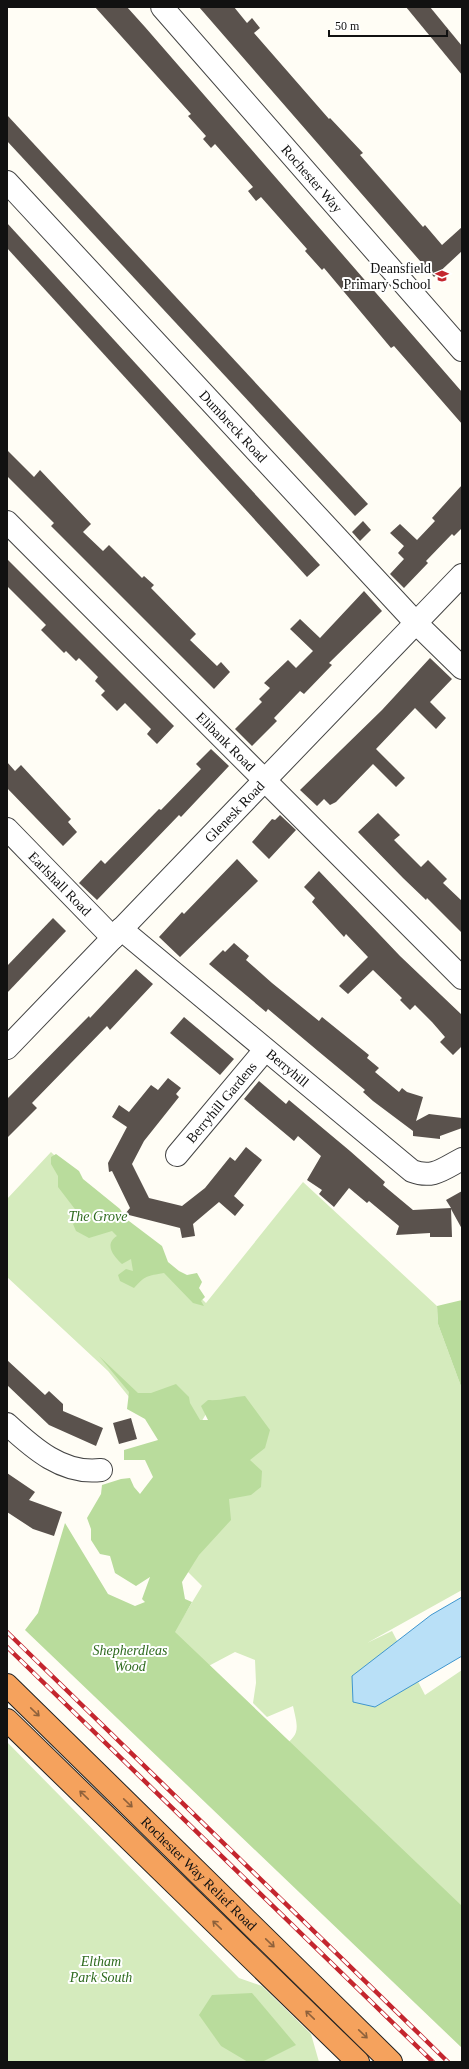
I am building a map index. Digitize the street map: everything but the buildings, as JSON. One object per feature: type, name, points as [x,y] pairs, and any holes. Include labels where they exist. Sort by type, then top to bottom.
[{"type":"highway","name":"Rochester Way Relief Road","points":[[7,1685],[392,2062]]},
{"type":"highway","name":"Rochester Way Relief Road","points":[[7,1720],[358,2062]]},
{"type":"street","name":"Rochester Way","points":[[162,7],[462,350]]},
{"type":"street","name":"Dumbreck Road","points":[[7,182],[416,623],[462,668]]},
{"type":"street","name":"Elibank Road","points":[[7,522],[462,978]]},
{"type":"street","name":"Glenesk Road","points":[[7,1048],[462,575]]},
{"type":"street","name":"Earlshall Road","points":[[7,829],[117,934]]},
{"type":"street","name":"Berryhill","points":[[117,934],[265,1050],[412,1171],[423,1175],[434,1174],[462,1159]]},
{"type":"street","name":"Berryhill Gardens","points":[[177,1155],[265,1050]]},
{"type":"street","points":[[7,1424],[47,1458],[76,1470],[100,1470]]},
{"type":"green space","points":[[51,1152],[206,1303],[303,1182],[437,1306],[438,1324],[462,1389],[462,1590],[367,1643],[392,1631],[425,1695],[462,1670],[462,1912],[281,1748],[295,1735],[297,1726],[293,1706],[267,1717],[253,1703],[256,1683],[255,1660],[235,1652],[201,1670],[174,1632],[202,1586],[181,1565],[212,1404],[197,1429],[138,1408],[108,1371],[7,1277],[7,1199]]},
{"type":"green space","name":"The Grove","points":[[56,1154],[79,1171],[83,1179],[120,1209],[125,1218],[162,1246],[168,1262],[179,1271],[187,1275],[197,1273],[202,1282],[199,1288],[205,1297],[201,1301],[204,1306],[193,1303],[164,1273],[147,1277],[134,1288],[120,1281],[118,1275],[126,1269],[133,1271],[131,1259],[122,1264],[113,1254],[110,1246],[113,1239],[117,1236],[112,1231],[89,1238],[76,1231],[73,1224],[81,1217],[58,1187],[58,1176],[51,1164],[51,1157]]},
{"type":"green space","points":[[462,1300],[462,1389],[438,1324],[437,1306]]},
{"type":"green space","name":"Shepherdleas Wood","points":[[99,1356],[138,1393],[151,1393],[176,1384],[189,1397],[190,1403],[200,1420],[208,1420],[201,1406],[208,1400],[245,1396],[270,1430],[265,1448],[250,1460],[262,1471],[261,1487],[251,1495],[229,1499],[231,1520],[199,1555],[182,1582],[185,1599],[192,1602],[175,1632],[462,1906],[462,2048],[25,1630],[38,1613],[65,1523],[108,1594],[135,1606],[145,1602],[142,1599],[150,1577],[136,1586],[115,1573],[110,1556],[100,1554],[91,1540],[91,1529],[87,1518],[101,1494],[102,1485],[121,1479],[130,1478],[134,1487],[140,1494],[153,1477],[145,1460],[124,1460],[124,1450],[158,1440],[145,1419],[127,1409],[129,1392]]},
{"type":"green space","name":"Eltham Park South","points":[[7,1742],[239,1978],[262,1986],[311,2034],[319,2062],[7,2062]]},
{"type":"green space","points":[[252,1993],[296,2045],[262,2062],[248,2062],[221,2046],[199,2015],[212,1995]]},
{"type":"water","points":[[462,1597],[462,1656],[375,1707],[353,1702],[352,1676],[431,1615]]},
{"type":"railway","points":[[7,1632],[448,2062]]},
{"type":"railway","points":[[7,1647],[433,2062]]},
{"type":"place","name":"Deansfield Primary School","points":[[442,276]]}]
